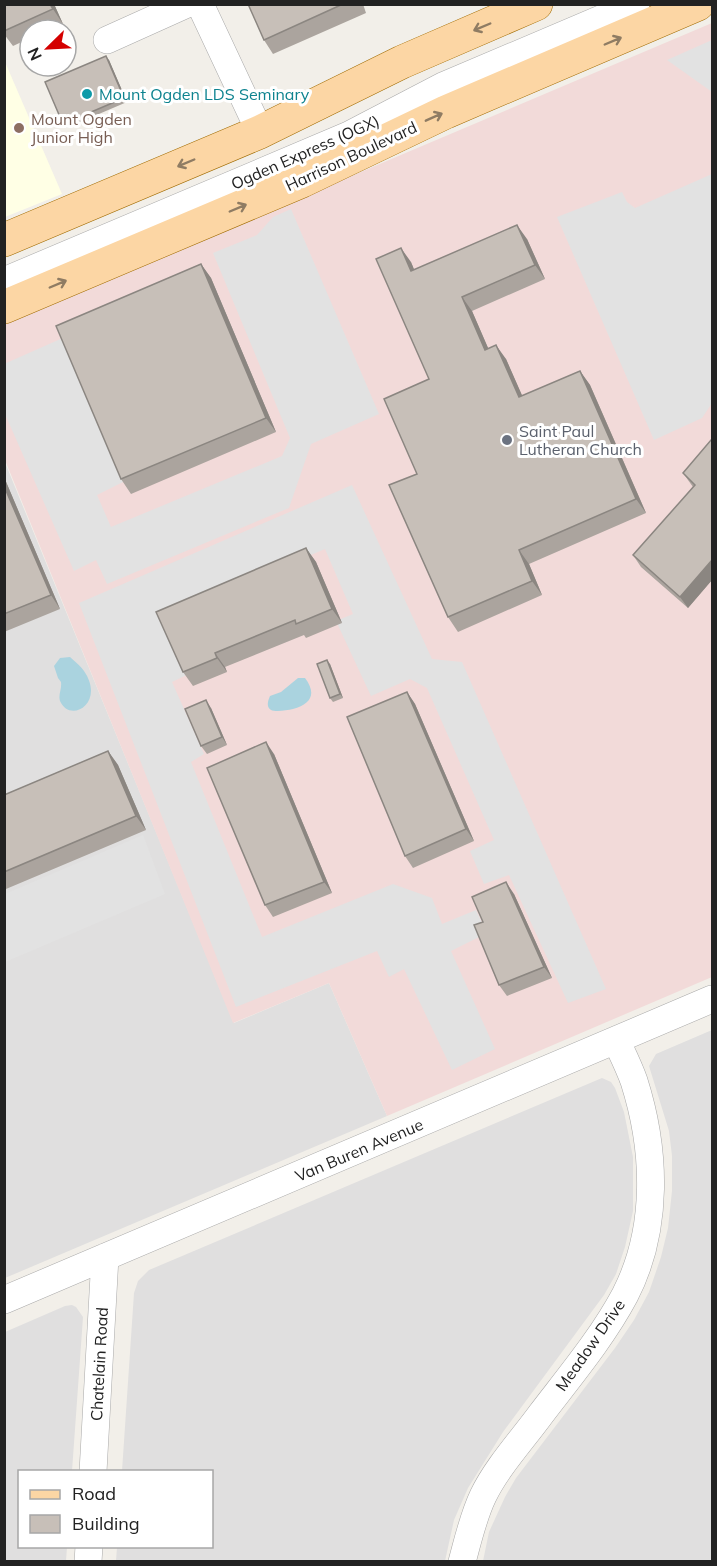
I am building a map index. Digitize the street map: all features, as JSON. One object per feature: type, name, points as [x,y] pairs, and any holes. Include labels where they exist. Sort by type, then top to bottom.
[{"type":"main road","points":[[4,240],[260,132],[402,62],[536,4]]},
{"type":"main road","name":"Harrison Boulevard","points":[[4,308],[302,181],[422,123],[698,4]]},
{"type":"street","points":[[107,40],[187,4]]},
{"type":"street","points":[[200,4],[260,132]]},
{"type":"street","name":"Ogden Express (OGX)","points":[[4,265],[324,129],[437,72],[595,4]]},
{"type":"street","name":"Ogden Express (OGX)","points":[[4,281],[340,139],[443,86],[636,4]]},
{"type":"street","name":"Van Buren Avenue","points":[[4,1300],[712,999]]},
{"type":"street","name":"Meadow Drive","points":[[462,1562],[469,1533],[483,1496],[504,1464],[603,1332],[626,1293],[641,1253],[650,1210],[650,1160],[646,1129],[634,1080],[616,1040]]},
{"type":"street","name":"Chatelain Road","points":[[93,1470],[105,1257]]},
{"type":"shaded area","points":[[712,23],[712,977],[387,1116],[329,983],[233,1023],[5,460],[5,323]]},
{"type":"shaded area","points":[[712,40],[712,92],[667,60]]},
{"type":"shaded area","name":"Mount Ogden Junior High","points":[[5,62],[62,194],[4,217]]},
{"type":"shaded area","points":[[712,174],[712,403],[702,418],[654,440],[557,217],[622,192],[627,202],[635,208]]},
{"type":"shaded area","points":[[291,209],[379,414],[311,444],[289,508],[107,584],[96,560],[74,571],[5,414],[4,364],[65,337],[127,480],[97,495],[111,527],[282,456],[290,438],[213,253],[257,235],[273,217]]},
{"type":"shaded area","points":[[4,460],[234,1023],[329,983],[387,1116],[5,1278]]},
{"type":"shaded area","points":[[352,485],[432,659],[462,662],[606,989],[568,1003],[509,875],[484,884],[470,851],[494,840],[427,688],[410,679],[371,696],[336,621],[353,614],[325,549],[173,613],[197,670],[172,682],[204,754],[191,762],[262,937],[393,884],[432,898],[442,924],[476,910],[487,933],[451,951],[495,1049],[452,1070],[404,969],[389,977],[377,951],[236,1007],[79,603]]},
{"type":"shaded area","points":[[143,835],[165,894],[5,962],[5,894]]},
{"type":"shaded area","points":[[712,1030],[712,1561],[483,1561],[489,1532],[516,1478],[615,1348],[649,1292],[668,1228],[672,1191],[672,1156],[669,1131],[649,1066],[656,1054]]},
{"type":"shaded area","points":[[602,1078],[611,1082],[615,1088],[624,1112],[633,1157],[633,1211],[616,1274],[604,1295],[503,1432],[468,1488],[454,1520],[445,1561],[116,1561],[117,1548],[213,1548],[213,1470],[122,1470],[134,1293],[138,1281],[149,1270]]},
{"type":"shaded area","points":[[65,1306],[76,1307],[83,1317],[72,1470],[18,1470],[18,1548],[67,1548],[66,1561],[5,1561],[5,1332]]},
{"type":"water","points":[[70,657],[83,669],[90,682],[91,692],[89,701],[84,707],[71,711],[65,708],[60,701],[61,682],[54,666],[60,658]]},
{"type":"water","points":[[298,678],[305,678],[309,684],[311,694],[308,701],[293,709],[274,711],[270,709],[268,702],[270,696],[281,692]]},
{"type":"building","points":[[4,4],[50,4],[53,9],[33,18],[18,18],[18,25],[4,31]]},
{"type":"building","points":[[248,4],[343,4],[264,40]]},
{"type":"building","name":"Mount Ogden LDS Seminary","points":[[106,56],[124,98],[63,124],[45,82],[54,78],[78,78],[78,68]]},
{"type":"building","points":[[517,225],[535,265],[462,297],[485,350],[496,345],[519,397],[580,371],[636,499],[519,550],[532,581],[448,617],[389,485],[417,474],[384,399],[429,379],[376,259],[401,248],[411,271]]},
{"type":"building","points":[[201,264],[266,418],[121,479],[56,326]]},
{"type":"building","points":[[711,440],[712,560],[680,597],[633,555],[695,485],[683,473]]},
{"type":"building","points":[[4,486],[51,595],[4,614]]},
{"type":"building","points":[[306,548],[332,609],[296,624],[295,620],[215,653],[217,658],[183,672],[156,612]]},
{"type":"building","points":[[327,660],[340,694],[330,698],[317,664]]},
{"type":"building","points":[[407,692],[466,829],[405,856],[347,717]]},
{"type":"building","points":[[206,700],[222,737],[201,746],[185,709]]},
{"type":"building","points":[[266,742],[324,882],[265,905],[207,768]]},
{"type":"building","points":[[108,751],[136,816],[4,872],[4,795]]},
{"type":"building","points":[[506,882],[544,967],[499,985],[474,925],[483,922],[472,897]]},
{"type":"place","name":"Mount Ogden LDS Seminary","points":[[87,94]]},
{"type":"place","name":"Mount Ogden Junior High","points":[[19,128]]},
{"type":"place","name":"Saint Paul Lutheran Church","points":[[507,440]]}]
